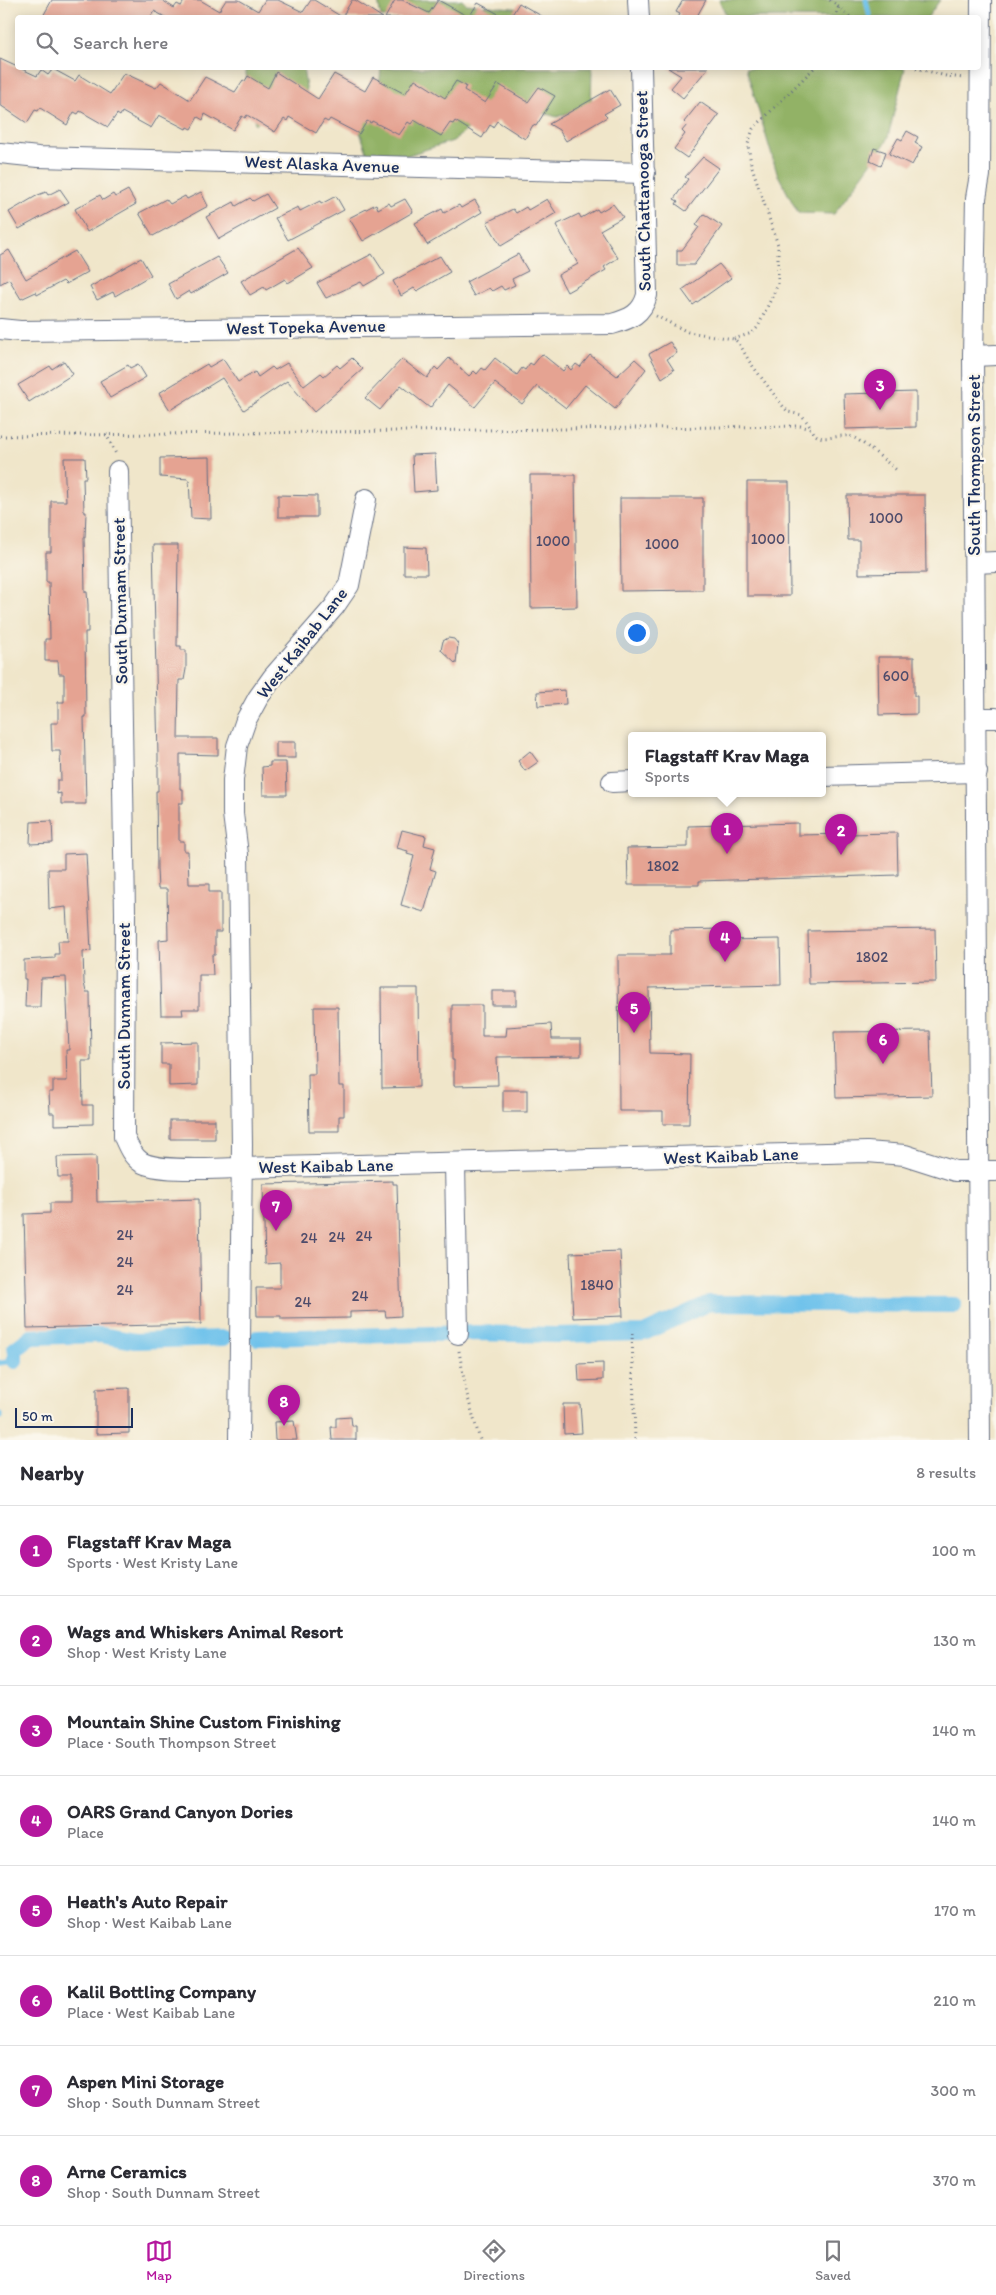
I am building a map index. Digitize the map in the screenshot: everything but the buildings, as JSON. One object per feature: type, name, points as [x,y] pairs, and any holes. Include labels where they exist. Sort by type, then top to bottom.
[{"type":"street","points":[[638,0],[639,15]]},
{"type":"street","name":"South Thompson Street","points":[[980,1440],[987,1171],[987,849],[977,772],[986,718],[975,563],[973,356],[976,198],[988,175],[981,78],[981,0]]},
{"type":"street","name":"South Chattanooga Street","points":[[612,324],[636,315],[644,305],[647,295],[640,70]]},
{"type":"street","name":"West Alaska Avenue","points":[[0,153],[38,157],[644,173]]},
{"type":"street","name":"West Topeka Avenue","points":[[0,329],[612,324]]},
{"type":"street","points":[[973,356],[996,355]]},
{"type":"street","name":"South Dunnam Street","points":[[118,471],[124,913],[124,1137],[134,1156],[142,1162],[157,1167],[242,1168]]},
{"type":"street","name":"West Kaibab Lane","points":[[366,499],[349,585],[334,607],[298,647],[258,698],[246,720],[237,746],[233,780],[233,814],[238,854],[242,1168],[867,1152],[905,1155],[954,1171],[987,1171]]},
{"type":"street","points":[[975,563],[996,562]]},
{"type":"street","points":[[826,776],[977,772]]},
{"type":"street","points":[[612,782],[628,781]]},
{"type":"street","points":[[454,1163],[458,1334]]},
{"type":"street","points":[[239,1440],[242,1168]]},
{"type":"path","points":[[830,0],[848,15]]},
{"type":"path","points":[[836,15],[838,6]]},
{"type":"path","points":[[652,313],[688,332],[734,339],[752,333],[758,327],[778,284],[778,245],[751,164],[748,144],[753,129],[812,70]]},
{"type":"path","points":[[924,70],[946,76],[981,78]]},
{"type":"path","points":[[734,339],[739,343],[749,361],[782,405],[788,412],[802,415],[813,433],[820,438],[852,436],[898,470]]},
{"type":"path","points":[[0,436],[768,426],[812,429]]},
{"type":"path","points":[[106,434],[118,458],[118,471]]},
{"type":"path","points":[[632,1333],[635,1440]]},
{"type":"path","points":[[458,1334],[466,1391],[480,1440]]},
{"type":"green space","points":[[378,0],[462,0],[466,4],[524,9],[540,15],[381,15]]},
{"type":"green space","points":[[719,0],[940,0],[929,15],[726,15]]},
{"type":"green space","points":[[245,70],[303,70],[308,101],[255,124]]},
{"type":"green space","points":[[381,70],[592,70],[591,104],[557,117],[527,108],[485,115],[453,141],[405,156],[368,155],[356,121],[379,89]]},
{"type":"green space","points":[[747,70],[905,70],[887,141],[834,214],[798,213],[777,173]]},
{"type":"waterway","points":[[866,0],[869,15]]},
{"type":"waterway","points":[[257,1338],[477,1333],[555,1335],[644,1333],[709,1303],[954,1305]]},
{"type":"waterway","points":[[15,1361],[15,1349],[31,1337],[101,1335],[135,1341],[224,1338]]},
{"type":"waterway","points":[[0,1363],[15,1361]]},
{"type":"place","name":"Mountain Shine Custom Finishing","points":[[880,410]]},
{"type":"place","name":"Flagstaff Krav Maga","points":[[727,854]]},
{"type":"place","name":"Wags and Whiskers Animal Resort","points":[[841,855]]},
{"type":"place","name":"OARS Grand Canyon Dories","points":[[725,962]]},
{"type":"place","name":"Heath's Auto Repair","points":[[634,1033]]},
{"type":"place","name":"Kalil Bottling Company","points":[[883,1064]]},
{"type":"place","name":"Aspen Mini Storage","points":[[276,1231]]},
{"type":"place","name":"Arne Ceramics","points":[[284,1426]]}]
